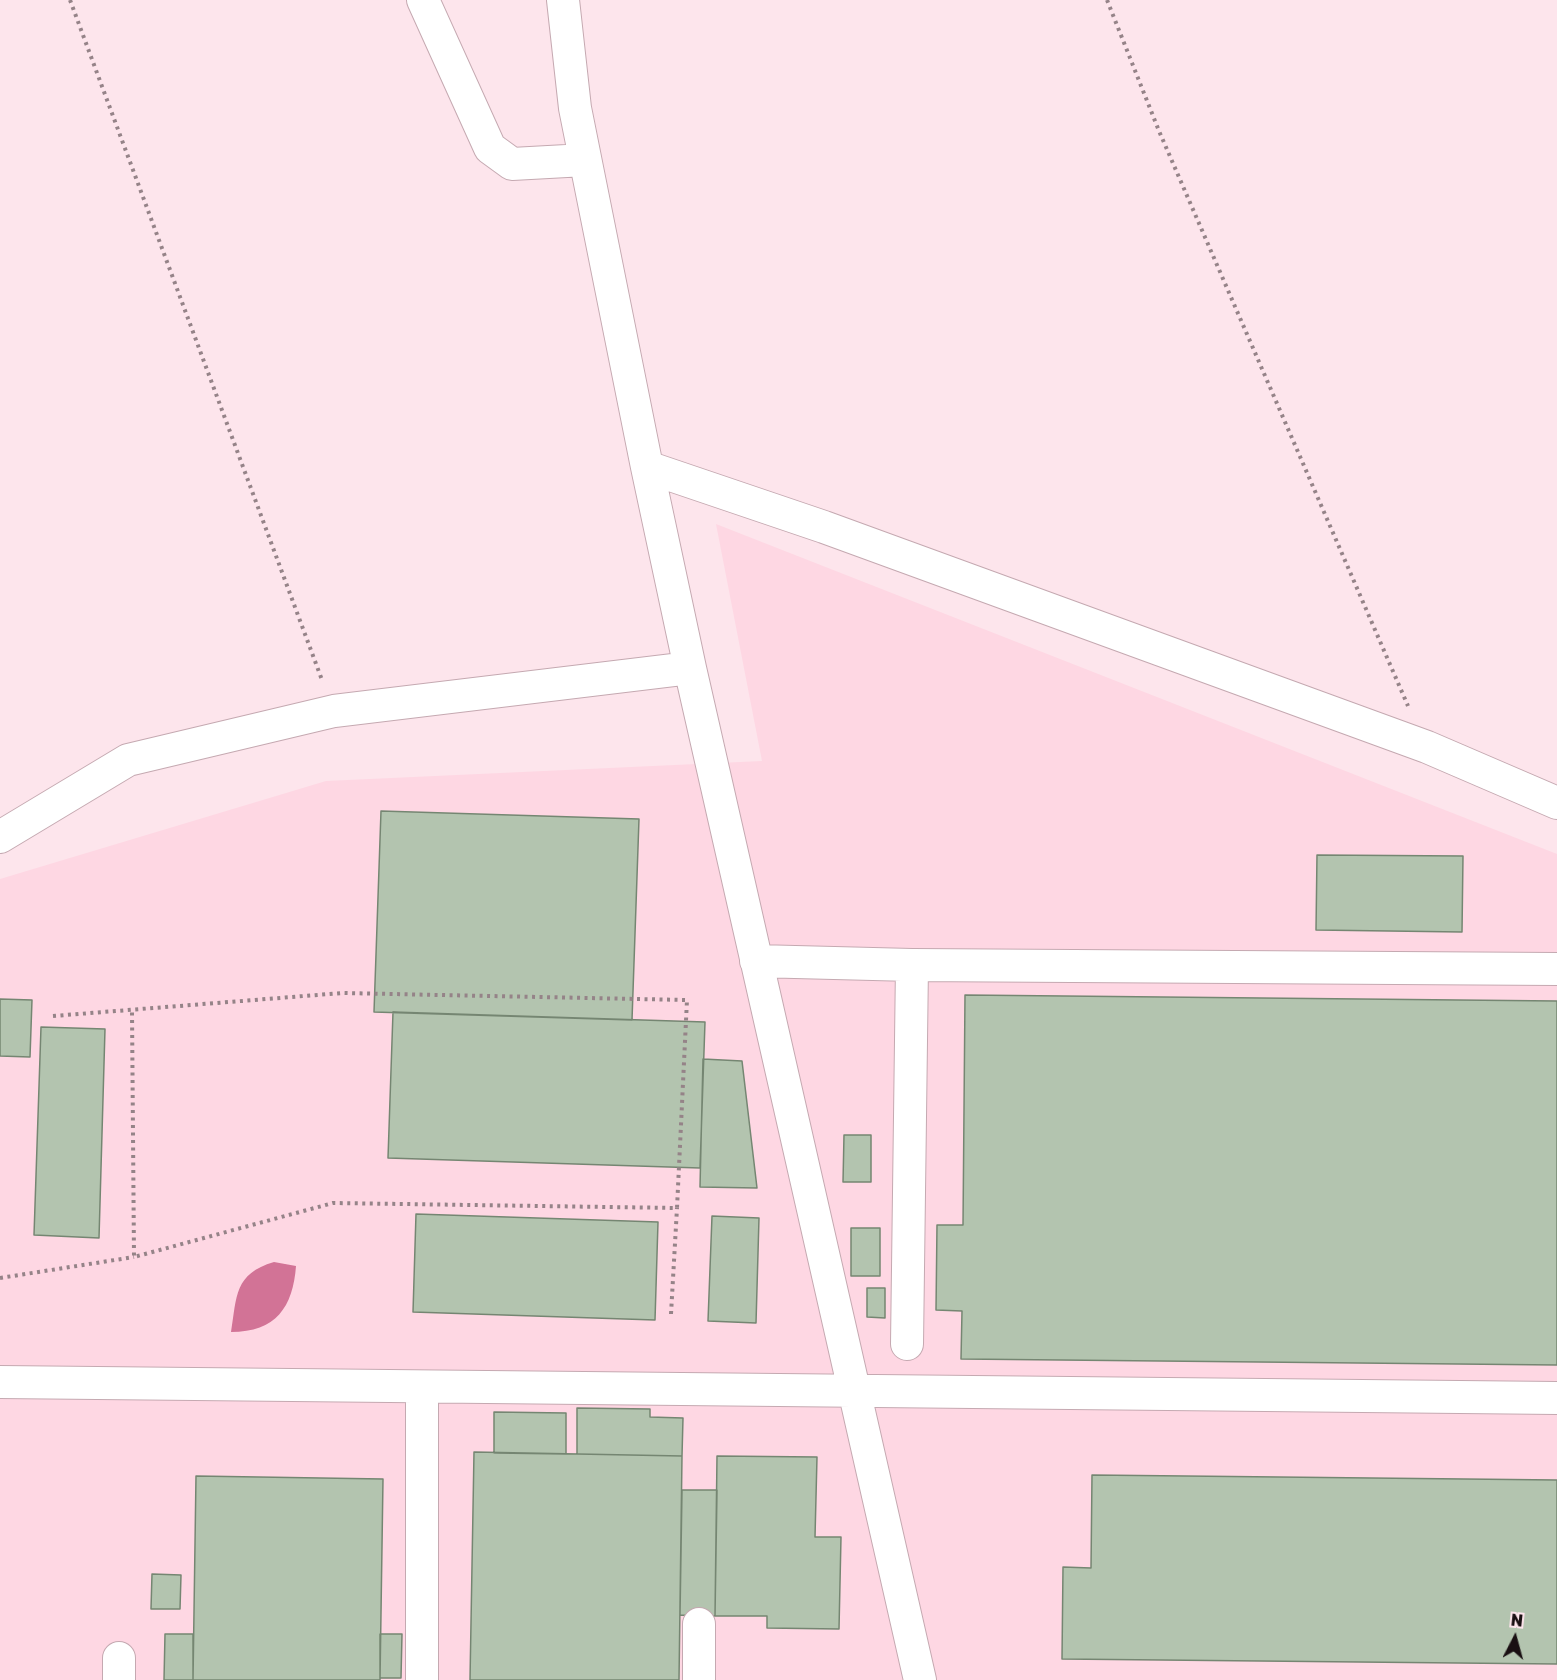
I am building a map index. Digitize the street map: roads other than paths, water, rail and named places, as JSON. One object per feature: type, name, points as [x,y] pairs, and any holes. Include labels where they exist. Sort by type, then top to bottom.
[{"type":"street","points":[[423,0],[490,148],[512,164],[585,160]]},
{"type":"street","points":[[563,0],[575,108],[647,467],[690,668],[920,1680]]},
{"type":"street","points":[[647,467],[824,527],[1426,747],[1557,803]]},
{"type":"street","points":[[0,837],[128,760],[334,711],[690,668]]},
{"type":"street","points":[[756,961],[912,965],[1557,969]]},
{"type":"street","points":[[908,1344],[912,965]]},
{"type":"street","points":[[0,1382],[1557,1398]]},
{"type":"street","points":[[422,1387],[422,1680]]},
{"type":"street","points":[[699,1624],[699,1680]]}]
